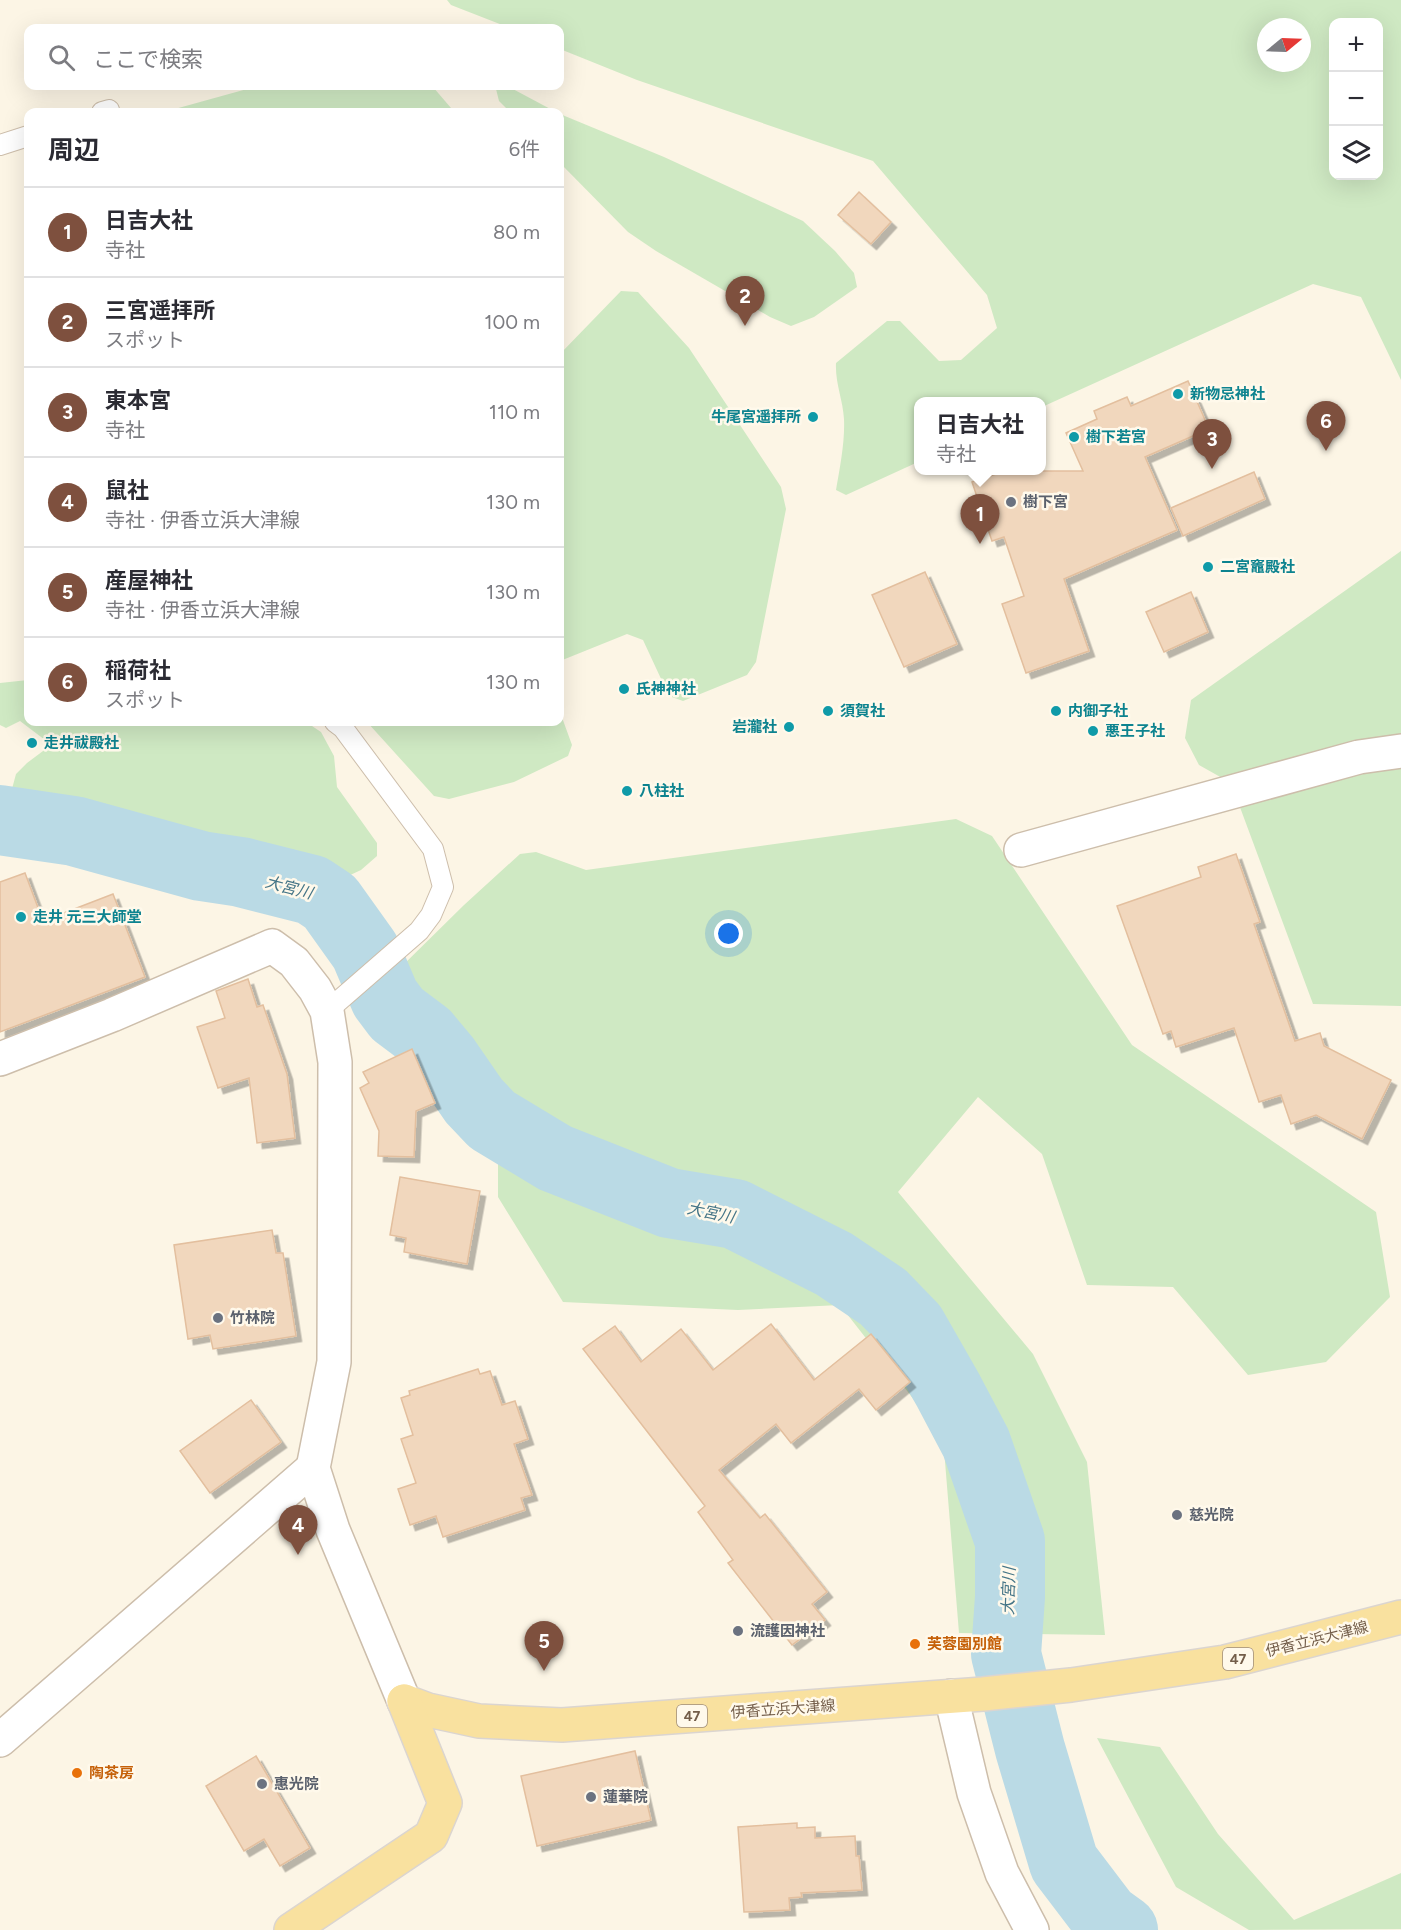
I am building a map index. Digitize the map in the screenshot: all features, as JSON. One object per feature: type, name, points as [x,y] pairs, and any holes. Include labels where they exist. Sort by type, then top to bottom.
[{"type":"main road","name":"伊香立浜大津線","points":[[404,1701],[428,1710],[479,1721],[562,1725],[983,1694],[1225,1662],[1401,1617]]},
{"type":"main road","points":[[291,1930],[431,1836],[445,1803],[404,1701]]},
{"type":"street","points":[[1021,850],[1359,757],[1401,752]]},
{"type":"street","points":[[0,1059],[112,1015],[273,946],[294,962],[315,989],[327,1011],[335,1062],[334,1362],[313,1468],[333,1530],[404,1701]]},
{"type":"street","points":[[0,1740],[313,1468]]},
{"type":"street","points":[[951,1696],[974,1793],[1002,1873],[1032,1930]]},
{"type":"lane","points":[[0,146],[24,137]]},
{"type":"lane","points":[[327,1011],[419,931],[431,915],[443,887],[434,849],[340,726]]},
{"type":"green space","points":[[447,0],[1401,0],[1401,380],[1361,297],[1313,284],[1046,405],[1046,397],[914,397],[914,464],[846,495],[836,490],[844,428],[836,363],[887,321],[900,321],[939,361],[961,360],[997,328],[987,295],[873,161],[637,80],[564,51],[564,24],[500,24],[451,5]]},
{"type":"green space","points":[[244,90],[436,90],[451,108],[178,108]]},
{"type":"green space","points":[[496,90],[515,90],[548,108],[506,108],[499,101]]},
{"type":"green space","points":[[564,116],[664,157],[803,221],[835,251],[854,273],[857,287],[814,317],[791,326],[770,317],[656,251],[628,232],[564,167]]},
{"type":"green space","points":[[621,291],[638,292],[689,348],[781,487],[786,509],[756,662],[747,675],[683,701],[669,696],[643,640],[627,634],[564,659],[564,350]]},
{"type":"green space","points":[[1401,551],[1401,1006],[1313,1004],[1231,783],[1199,765],[1185,738],[1191,700]]},
{"type":"green space","points":[[24,680],[24,724],[20,721],[6,728],[0,725],[0,683]]},
{"type":"green space","points":[[564,723],[572,745],[568,756],[514,782],[449,799],[434,796],[371,726],[564,726]]},
{"type":"green space","points":[[27,726],[312,726],[321,732],[334,756],[337,787],[377,843],[377,856],[361,870],[346,877],[336,878],[292,860],[236,845],[200,847],[173,844],[91,815],[16,807],[9,800],[16,774],[43,751],[45,740]]},
{"type":"green space","points":[[956,819],[992,836],[1132,1045],[1376,1212],[1390,1297],[1326,1362],[1248,1375],[1173,1287],[1087,1285],[1042,1154],[978,1097],[898,1192],[1033,1354],[1087,1462],[1105,1635],[959,1633],[943,1437],[840,1305],[738,1310],[563,1302],[498,1197],[498,1104],[450,1042],[419,1015],[394,988],[397,971],[520,854],[536,852],[586,870]]},
{"type":"green space","points":[[1097,1738],[1160,1747],[1218,1834],[1294,1920],[1401,1873],[1401,1929],[1249,1930],[1176,1887]]},
{"type":"building","points":[[859,192],[891,222],[871,244],[838,215]]},
{"type":"building","points":[[1188,381],[1209,429],[1145,457],[1177,530],[1064,579],[1089,651],[1026,673],[1002,604],[1024,596],[1004,537],[992,541],[972,482],[993,475],[1046,475],[1046,471],[1083,471],[1066,433],[1097,419],[1094,411],[1127,397],[1131,406]]},
{"type":"building","points":[[1254,472],[1265,499],[1183,536],[1171,508]]},
{"type":"building","points":[[925,572],[957,644],[904,667],[872,595]]},
{"type":"building","points":[[1191,592],[1208,632],[1164,652],[1146,612]]},
{"type":"building","points":[[1236,854],[1260,922],[1254,924],[1295,1041],[1320,1033],[1324,1046],[1391,1080],[1362,1139],[1316,1115],[1291,1124],[1281,1095],[1259,1102],[1234,1028],[1176,1047],[1171,1031],[1163,1034],[1117,906],[1201,877],[1198,867]]},
{"type":"building","points":[[25,873],[43,921],[113,894],[145,977],[0,1032],[0,882]]},
{"type":"building","points":[[248,979],[257,1007],[263,1005],[287,1074],[295,1138],[257,1143],[249,1078],[218,1088],[197,1027],[225,1018],[216,991]]},
{"type":"building","points":[[412,1049],[435,1103],[416,1111],[414,1157],[378,1156],[379,1131],[360,1088],[369,1083],[363,1072]]},
{"type":"building","points":[[400,1177],[480,1191],[467,1264],[404,1252],[406,1238],[390,1235]]},
{"type":"building","points":[[272,1230],[276,1253],[283,1253],[296,1336],[213,1349],[210,1335],[188,1339],[174,1245]]},
{"type":"building","points":[[771,1324],[814,1380],[871,1334],[910,1382],[876,1410],[859,1389],[791,1443],[776,1424],[719,1470],[760,1518],[765,1514],[827,1592],[812,1604],[825,1620],[792,1645],[728,1563],[733,1560],[698,1512],[705,1506],[583,1349],[615,1326],[641,1362],[681,1329],[713,1370]]},
{"type":"building","points":[[478,1369],[480,1374],[490,1371],[502,1405],[515,1401],[528,1439],[514,1444],[532,1495],[521,1498],[525,1510],[443,1537],[436,1516],[410,1525],[398,1489],[416,1483],[401,1439],[413,1435],[401,1398],[410,1395],[409,1391]]},
{"type":"building","points":[[251,1400],[281,1442],[210,1493],[180,1451]]},
{"type":"building","points":[[635,1751],[651,1820],[537,1846],[521,1776]]},
{"type":"building","points":[[256,1756],[310,1848],[280,1866],[264,1839],[244,1851],[206,1786]]},
{"type":"building","points":[[797,1823],[797,1828],[815,1827],[815,1838],[855,1836],[862,1890],[801,1893],[802,1897],[789,1898],[790,1910],[744,1912],[738,1827]]},
{"type":"waterway","name":"大宮川","points":[[0,820],[74,831],[201,866],[241,872],[312,890],[330,902],[365,951],[385,998],[397,1014],[425,1035],[474,1101],[492,1120],[555,1158],[669,1203],[735,1214],[834,1264],[883,1297],[912,1327],[976,1443],[1010,1541],[1010,1597],[1006,1654],[1030,1749],[1064,1863],[1105,1917],[1123,1930]]},
{"type":"place","name":"三宮遥拝所","points":[[745,326]]},
{"type":"place","name":"新物忌神社","points":[[1178,394]]},
{"type":"place","name":"牛尾宮遥拝所","points":[[813,417]]},
{"type":"place","name":"樹下若宮","points":[[1074,437]]},
{"type":"place","name":"稲荷社","points":[[1326,451]]},
{"type":"place","name":"東本宮","points":[[1212,469]]},
{"type":"place","name":"樹下宮","points":[[1011,502]]},
{"type":"place","name":"日吉大社","points":[[980,544]]},
{"type":"place","name":"二宮竈殿社","points":[[1208,567]]},
{"type":"place","name":"氏神神社","points":[[624,689]]},
{"type":"place","name":"須賀社","points":[[828,711]]},
{"type":"place","name":"内御子社","points":[[1056,711]]},
{"type":"place","name":"岩瀧社","points":[[789,727]]},
{"type":"place","name":"悪王子社","points":[[1093,731]]},
{"type":"place","name":"走井祓殿社","points":[[32,743]]},
{"type":"place","name":"八柱社","points":[[627,791]]},
{"type":"place","name":"走井 元三大師堂","points":[[21,917]]},
{"type":"place","name":"竹林院","points":[[218,1318]]},
{"type":"place","name":"慈光院","points":[[1177,1515]]},
{"type":"place","name":"鼠社","points":[[298,1555]]},
{"type":"place","name":"流護因神社","points":[[738,1631]]},
{"type":"place","name":"芙蓉園別館","points":[[915,1644]]},
{"type":"place","name":"産屋神社","points":[[544,1671]]},
{"type":"place","name":"陶茶房","points":[[77,1773]]},
{"type":"place","name":"惠光院","points":[[262,1784]]},
{"type":"place","name":"蓮華院","points":[[591,1797]]}]
